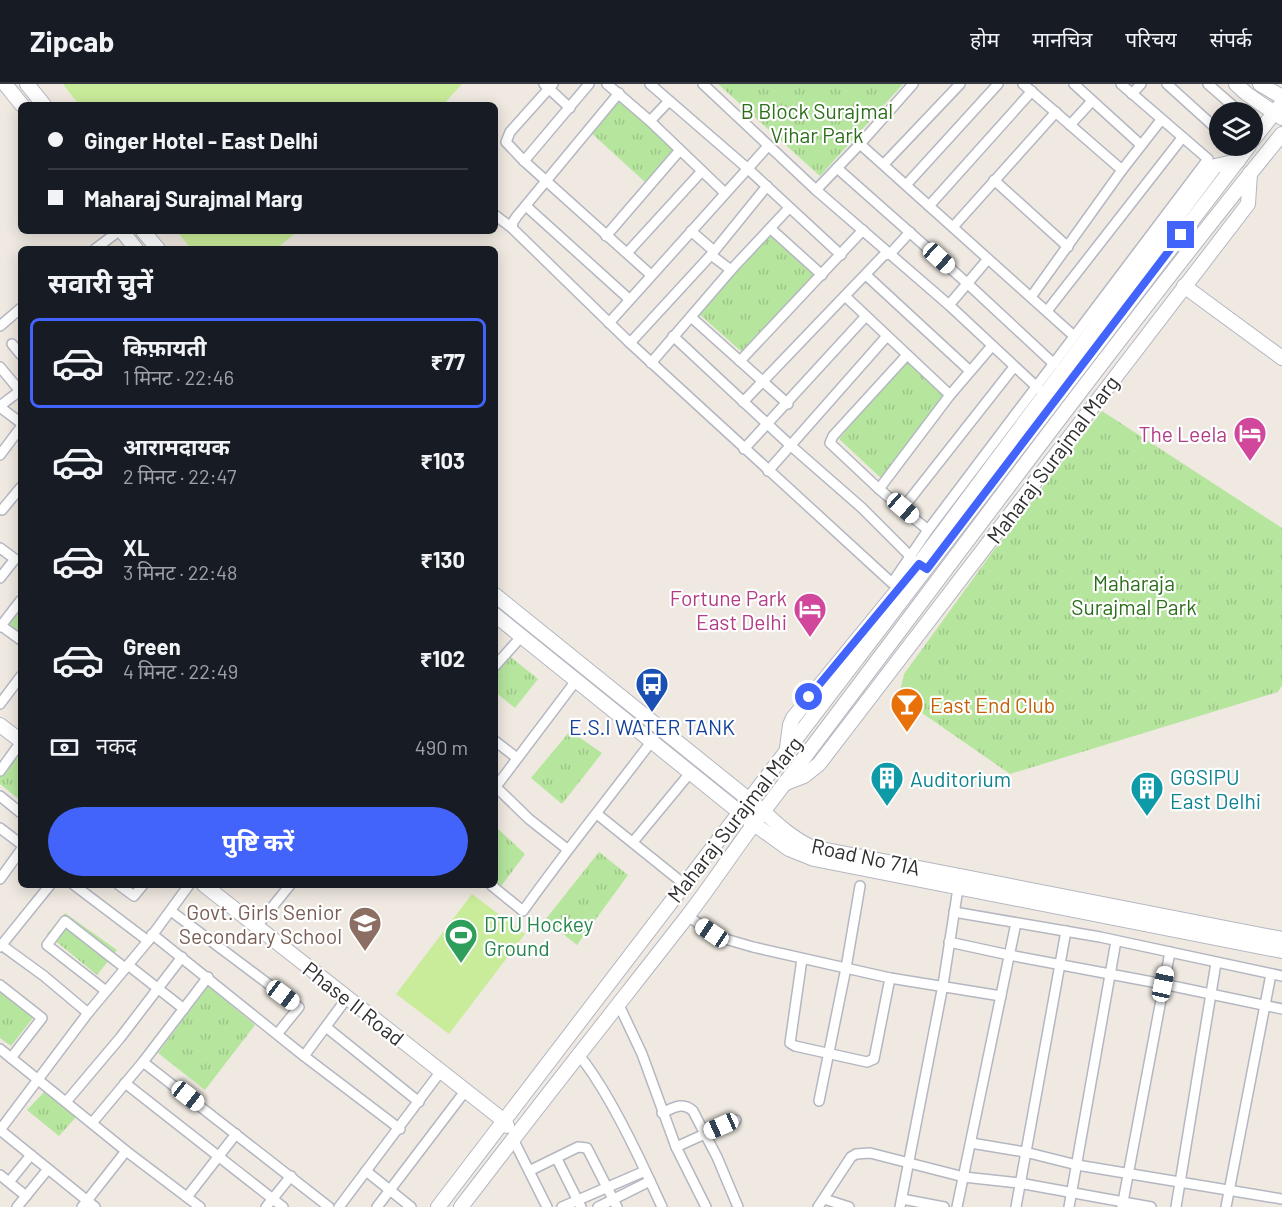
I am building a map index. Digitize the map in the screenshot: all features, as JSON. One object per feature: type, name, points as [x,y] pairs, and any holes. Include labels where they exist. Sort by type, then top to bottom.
[{"type":"street","points":[[27,84],[42,102]]},
{"type":"street","points":[[524,161],[589,84]]},
{"type":"street","points":[[607,84],[650,121],[725,193]]},
{"type":"street","points":[[650,84],[747,168],[841,255]]},
{"type":"street","points":[[704,84],[816,190],[949,305],[991,347],[1045,395]]},
{"type":"street","points":[[816,190],[913,84]]},
{"type":"street","points":[[884,164],[960,84]]},
{"type":"street","points":[[906,185],[998,84]]},
{"type":"street","points":[[1023,84],[1122,170]]},
{"type":"street","points":[[1074,84],[1141,145]]},
{"type":"street","points":[[498,217],[512,228],[651,363],[892,583],[919,564],[928,530],[1045,395],[1054,364],[1208,159],[1121,84]]},
{"type":"street","points":[[1132,94],[1141,84]]},
{"type":"street","points":[[1167,84],[1209,122]]},
{"type":"street","points":[[1208,84],[1229,102]]},
{"type":"street","points":[[1236,84],[1247,94],[1280,111],[1263,125]]},
{"type":"street","points":[[1260,84],[1282,97]]},
{"type":"street","points":[[3,85],[19,102]]},
{"type":"street","points":[[570,108],[549,86],[508,135],[506,142],[524,161],[651,275]]},
{"type":"street","points":[[928,206],[1032,91]]},
{"type":"street","points":[[512,228],[513,222],[546,180],[619,93]]},
{"type":"street","points":[[650,121],[669,101]]},
{"type":"street","points":[[1070,125],[1092,101]]},
{"type":"street","points":[[953,227],[1056,112]]},
{"type":"street","points":[[1031,297],[1122,170],[1161,120]]},
{"type":"street","name":"Maharaj Surajmal Marg","points":[[461,1207],[687,916],[763,811],[1069,408],[1282,134]]},
{"type":"street","points":[[1047,311],[1182,138]]},
{"type":"street","points":[[860,144],[1074,336]]},
{"type":"street","points":[[609,323],[768,146]]},
{"type":"street","points":[[606,236],[680,150]]},
{"type":"street","name":"Maharaj Surajmal Marg","points":[[438,1207],[787,750],[793,718],[919,564],[1045,395],[1242,156]]},
{"type":"street","points":[[837,168],[1054,364]]},
{"type":"street","points":[[627,253],[702,171]]},
{"type":"street","name":"Maharaj Surajmal Marg","points":[[784,784],[804,776],[819,764],[1248,204],[1250,173]]},
{"type":"street","points":[[994,180],[1068,247]]},
{"type":"street","points":[[630,343],[712,253],[767,186]]},
{"type":"street","points":[[526,206],[629,299]]},
{"type":"street","points":[[651,363],[731,270],[789,208]]},
{"type":"street","points":[[771,229],[822,275]]},
{"type":"street","points":[[740,361],[863,230]]},
{"type":"street","points":[[691,231],[731,270]]},
{"type":"street","points":[[743,402],[884,255],[890,254],[910,232]]},
{"type":"street","points":[[99,246],[116,234]]},
{"type":"street","points":[[123,234],[133,246]]},
{"type":"street","points":[[146,234],[156,246]]},
{"type":"street","points":[[949,305],[988,259]]},
{"type":"street","points":[[866,275],[970,370]]},
{"type":"street","points":[[1184,286],[1282,358]]},
{"type":"street","points":[[846,297],[950,395]]},
{"type":"street","points":[[0,326],[18,311]]},
{"type":"street","points":[[744,449],[788,404],[866,316]]},
{"type":"street","points":[[691,317],[788,404]]},
{"type":"street","points":[[673,336],[790,445],[862,508],[919,564]]},
{"type":"street","points":[[768,471],[887,336]]},
{"type":"street","points":[[12,344],[18,351]]},
{"type":"street","points":[[879,489],[950,395],[991,347]]},
{"type":"street","points":[[907,355],[830,443],[879,489],[928,530]]},
{"type":"street","points":[[0,367],[18,388]]},
{"type":"street","points":[[903,508],[1014,368]]},
{"type":"street","points":[[18,394],[1,409],[18,423]]},
{"type":"street","points":[[1069,408],[1082,419]]},
{"type":"street","points":[[0,455],[18,429]]},
{"type":"street","points":[[2,510],[18,491]]},
{"type":"street","points":[[0,548],[15,560],[0,578]]},
{"type":"street","name":"Road No 71A","points":[[498,598],[744,806],[754,824],[802,855],[959,882],[1253,940],[1282,951]]},
{"type":"street","points":[[18,604],[0,626],[18,638]]},
{"type":"street","name":"Road No 71A","points":[[498,618],[690,773],[744,806],[763,811],[798,841],[811,847],[959,882]]},
{"type":"street","points":[[498,663],[521,637]]},
{"type":"street","points":[[0,705],[18,681]]},
{"type":"street","points":[[498,783],[575,681]]},
{"type":"street","points":[[0,725],[18,740]]},
{"type":"street","points":[[495,888],[523,911],[567,849],[597,814],[651,742]]},
{"type":"street","points":[[498,743],[517,758]]},
{"type":"street","points":[[0,771],[18,746]]},
{"type":"street","points":[[633,842],[690,773]]},
{"type":"street","points":[[498,790],[529,819],[567,849]]},
{"type":"street","points":[[0,796],[18,811]]},
{"type":"street","points":[[597,814],[684,884]]},
{"type":"street","points":[[2,833],[18,842]]},
{"type":"street","points":[[0,879],[18,854]]},
{"type":"street","points":[[944,1207],[901,1203],[943,985],[959,882]]},
{"type":"street","points":[[819,1101],[860,886]]},
{"type":"street","points":[[48,888],[1,945],[44,976],[88,1013]]},
{"type":"street","points":[[78,888],[150,938],[182,957],[304,1056],[399,1129]]},
{"type":"street","points":[[123,888],[134,896],[141,888]]},
{"type":"street","points":[[126,1151],[88,1205],[0,1130],[88,1013],[150,938],[187,888]]},
{"type":"street","name":"Phase II Road","points":[[208,888],[503,1120]]},
{"type":"street","points":[[257,926],[288,888]]},
{"type":"street","points":[[171,911],[299,1006],[278,1034]]},
{"type":"street","points":[[954,912],[1066,931],[1282,976]]},
{"type":"street","points":[[687,916],[722,938],[802,959],[890,978],[1001,996]]},
{"type":"street","points":[[106,991],[47,945],[65,921],[184,1008]]},
{"type":"street","points":[[957,1207],[1016,922]]},
{"type":"street","points":[[1016,1207],[1066,931]]},
{"type":"street","name":"Road No 71A","points":[[1253,940],[1282,939]]},
{"type":"street","points":[[1069,1207],[1116,941]]},
{"type":"street","points":[[949,942],[1282,1009]]},
{"type":"street","points":[[1122,1204],[1170,952]]},
{"type":"street","points":[[66,1102],[182,957]]},
{"type":"street","points":[[802,959],[790,1043],[867,1062],[874,1059],[890,978]]},
{"type":"street","points":[[1176,1207],[1216,963]]},
{"type":"street","points":[[1226,1207],[1271,974]]},
{"type":"street","points":[[92,1123],[143,1062],[208,977]]},
{"type":"street","points":[[0,985],[42,1018],[11,1058]]},
{"type":"street","points":[[304,1056],[347,998]]},
{"type":"street","points":[[618,1004],[642,1054],[676,1147],[706,1207]]},
{"type":"street","points":[[326,1027],[419,1102]]},
{"type":"street","points":[[0,1049],[126,1151],[200,1207]]},
{"type":"street","points":[[578,1054],[606,1097],[663,1207]]},
{"type":"street","points":[[143,1062],[329,1207]]},
{"type":"street","points":[[339,1207],[441,1071]]},
{"type":"street","points":[[125,1083],[219,1155],[270,1203],[283,1207]]},
{"type":"street","points":[[377,1207],[466,1090]]},
{"type":"street","points":[[662,1113],[678,1105],[687,1106],[693,1111],[738,1207]]},
{"type":"street","points":[[503,1120],[547,1207]]},
{"type":"street","points":[[676,1147],[736,1120]]},
{"type":"street","points":[[187,1197],[236,1134]]},
{"type":"street","points":[[971,1143],[1025,1152],[1077,1165],[1282,1199],[1280,1207]]},
{"type":"street","points":[[529,1171],[578,1147],[587,1148],[615,1203]]},
{"type":"street","points":[[849,1207],[821,1203],[851,1157],[856,1154],[870,1153],[909,1165],[964,1177],[1019,1183],[1122,1204],[1151,1207]]},
{"type":"street","points":[[9,1182],[31,1155]]},
{"type":"street","points":[[557,1159],[580,1203]]},
{"type":"street","points":[[17,1207],[48,1169]]},
{"type":"street","points":[[366,1171],[411,1207]]},
{"type":"street","points":[[562,1207],[580,1203],[608,1187],[645,1171]]},
{"type":"street","points":[[0,1175],[26,1196]]},
{"type":"street","points":[[270,1203],[291,1176]]},
{"type":"street","points":[[598,1207],[615,1203],[650,1182]]},
{"type":"green space","points":[[63,84],[462,84],[446,102],[77,102]]},
{"type":"green space","name":"B Block Surajmal Vihar Park","points":[[718,84],[903,84],[820,176]]},
{"type":"green space","points":[[622,92],[682,144],[646,183],[587,129]]},
{"type":"green space","points":[[774,232],[817,275],[743,353],[697,312]]},
{"type":"green space","points":[[179,234],[294,234],[280,246],[189,246]]},
{"type":"green space","points":[[905,360],[944,396],[882,479],[839,439]]},
{"type":"green space","name":"Maharaja Surajmal Park","points":[[1102,411],[1282,528],[1282,685],[1278,692],[1010,774],[899,697],[904,674],[991,554]]},
{"type":"green space","points":[[16,612],[18,614],[18,637],[5,627]]},
{"type":"green space","points":[[507,654],[538,679],[515,708],[498,694],[498,666]]},
{"type":"green space","points":[[570,731],[602,753],[562,804],[531,778]]},
{"type":"green space","points":[[16,751],[18,752],[18,799],[0,784],[0,772]]},
{"type":"green space","points":[[498,829],[525,854],[498,888]]},
{"type":"green space","points":[[599,852],[628,875],[577,945],[545,920]]},
{"type":"green space","name":"DTU Hockey Ground","points":[[472,894],[525,934],[449,1034],[396,994]]},
{"type":"green space","points":[[65,913],[117,950],[97,975],[47,934]]},
{"type":"green space","points":[[208,986],[255,1025],[205,1090],[158,1053]]},
{"type":"green space","points":[[0,987],[36,1014],[11,1046],[0,1038]]},
{"type":"green space","points":[[46,1090],[76,1117],[59,1136],[27,1110]]},
{"type":"place","name":"The Leela","points":[[1250,462]]},
{"type":"place","name":"Fortune Park East Delhi","points":[[810,638]]},
{"type":"place","name":"E.S.I WATER TANK","points":[[652,713]]},
{"type":"place","name":"East End Club","points":[[907,733]]},
{"type":"place","name":"Auditorium","points":[[887,807]]},
{"type":"place","name":"GGSIPU East Delhi","points":[[1147,817]]},
{"type":"place","name":"Govt. Girls Senior Secondary School","points":[[365,952]]},
{"type":"place","name":"DTU Hockey Ground","points":[[461,964]]},
{"type":"route","points":[[809,697],[919,564],[927,569],[1181,235]]}]
